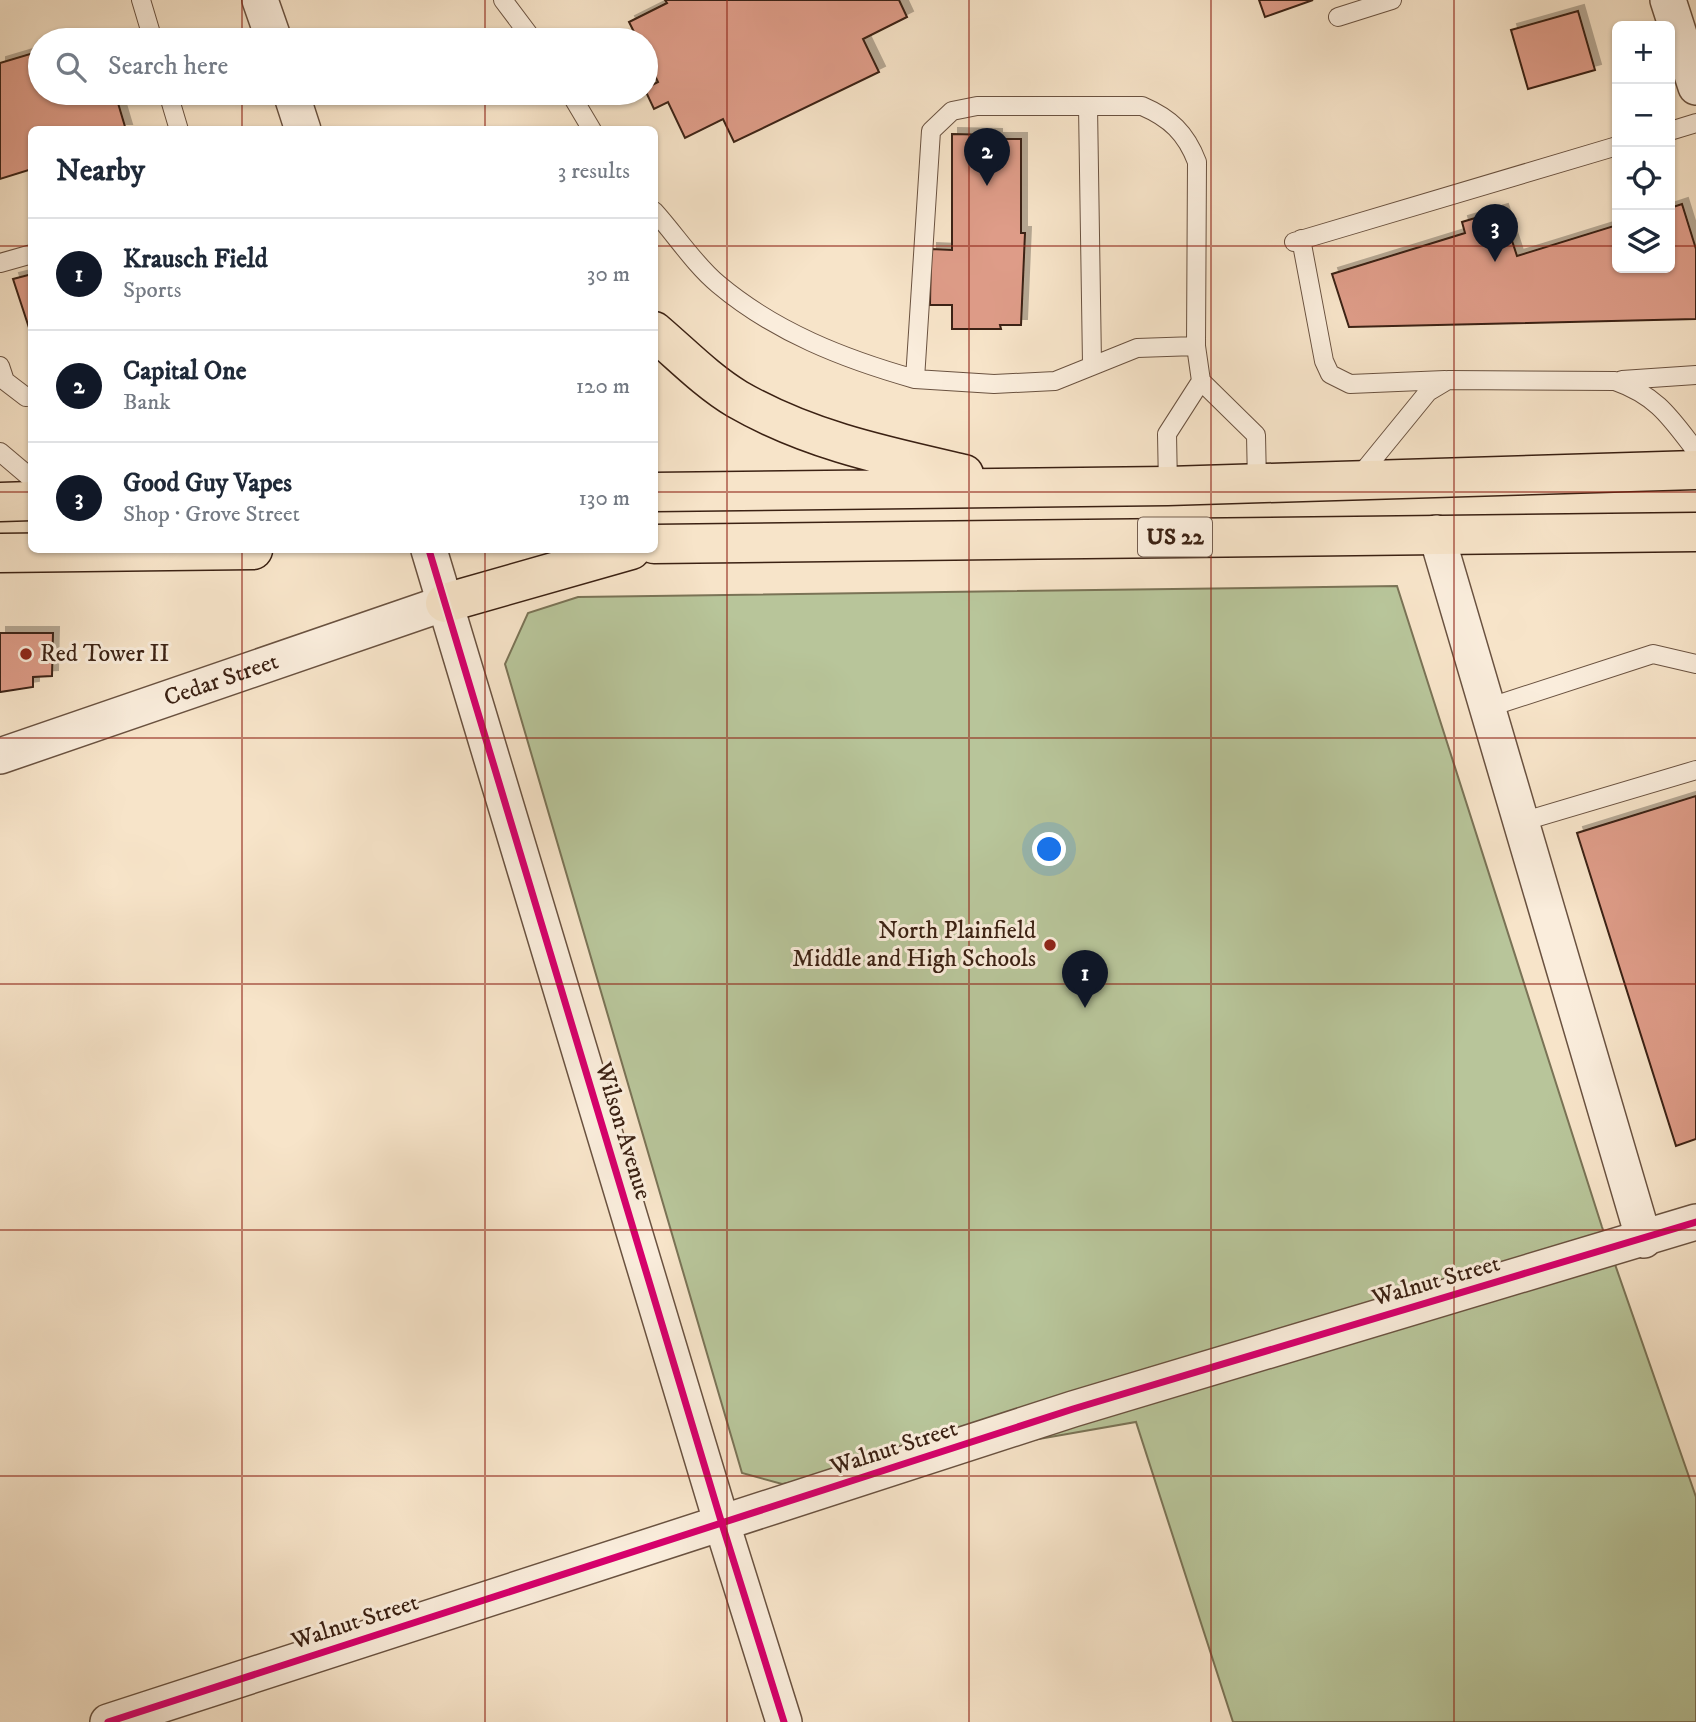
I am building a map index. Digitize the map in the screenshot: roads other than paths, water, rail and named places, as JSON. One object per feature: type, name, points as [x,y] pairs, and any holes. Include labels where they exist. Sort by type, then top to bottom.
[{"type":"highway","points":[[658,334],[735,398],[798,430],[852,448],[968,474],[1099,487]]},
{"type":"highway","name":"US 22","points":[[658,492],[1168,486],[1696,470]]},
{"type":"highway","points":[[0,502],[28,501]]},
{"type":"highway","points":[[1624,531],[1696,560]]},
{"type":"highway","name":"US 22","points":[[658,544],[1696,532]]},
{"type":"highway","points":[[0,553],[28,553]]},
{"type":"highway","points":[[445,603],[620,553]]},
{"type":"street","points":[[1668,0],[1696,88]]},
{"type":"street","points":[[267,2],[272,28]]},
{"type":"street","points":[[295,105],[302,126]]},
{"type":"street","points":[[1436,533],[1644,1240]]},
{"type":"street","name":"Wilson Avenue","points":[[430,553],[784,1722]]},
{"type":"street","name":"Cedar Street","points":[[0,756],[445,603]]},
{"type":"street","name":"Walnut Street","points":[[107,1722],[1073,1409],[1644,1240],[1696,1222]]},
{"type":"lane","points":[[141,0],[149,28]]},
{"type":"lane","points":[[503,0],[524,28]]},
{"type":"lane","points":[[1338,17],[1392,0]]},
{"type":"lane","points":[[172,105],[178,126]]},
{"type":"lane","points":[[577,105],[590,126]]},
{"type":"lane","points":[[915,379],[931,131],[952,111],[978,106],[1142,106],[1167,117],[1189,142],[1197,162],[1196,346],[1201,382],[1256,435],[1257,483]]},
{"type":"lane","points":[[1088,106],[1092,364]]},
{"type":"lane","points":[[1675,129],[1696,123]]},
{"type":"lane","points":[[1614,147],[1298,241],[1324,361],[1330,374],[1350,384],[1448,380],[1615,381],[1696,375]]},
{"type":"lane","points":[[658,216],[718,283],[804,341],[869,366],[915,379],[993,384],[1055,381],[1137,348],[1196,346]]},
{"type":"lane","points":[[0,263],[28,256]]},
{"type":"lane","points":[[0,366],[5,381],[28,397]]},
{"type":"lane","points":[[1355,481],[1428,392],[1448,380]]},
{"type":"lane","points":[[1615,381],[1640,390],[1658,403],[1696,451]]},
{"type":"lane","points":[[1168,486],[1167,433],[1201,382]]},
{"type":"lane","points":[[0,452],[28,476]]},
{"type":"lane","points":[[1488,708],[1653,654],[1688,659],[1696,664]]},
{"type":"lane","points":[[1521,822],[1696,770]]},
{"type":"place","name":"Capital One","points":[[987,186]]},
{"type":"place","name":"Good Guy Vapes","points":[[1495,262]]},
{"type":"place","name":"Red Tower II","points":[[26,654]]},
{"type":"place","name":"North Plainfield Middle and High Schools","points":[[1050,945]]},
{"type":"place","name":"Krausch Field","points":[[1085,1008]]}]
